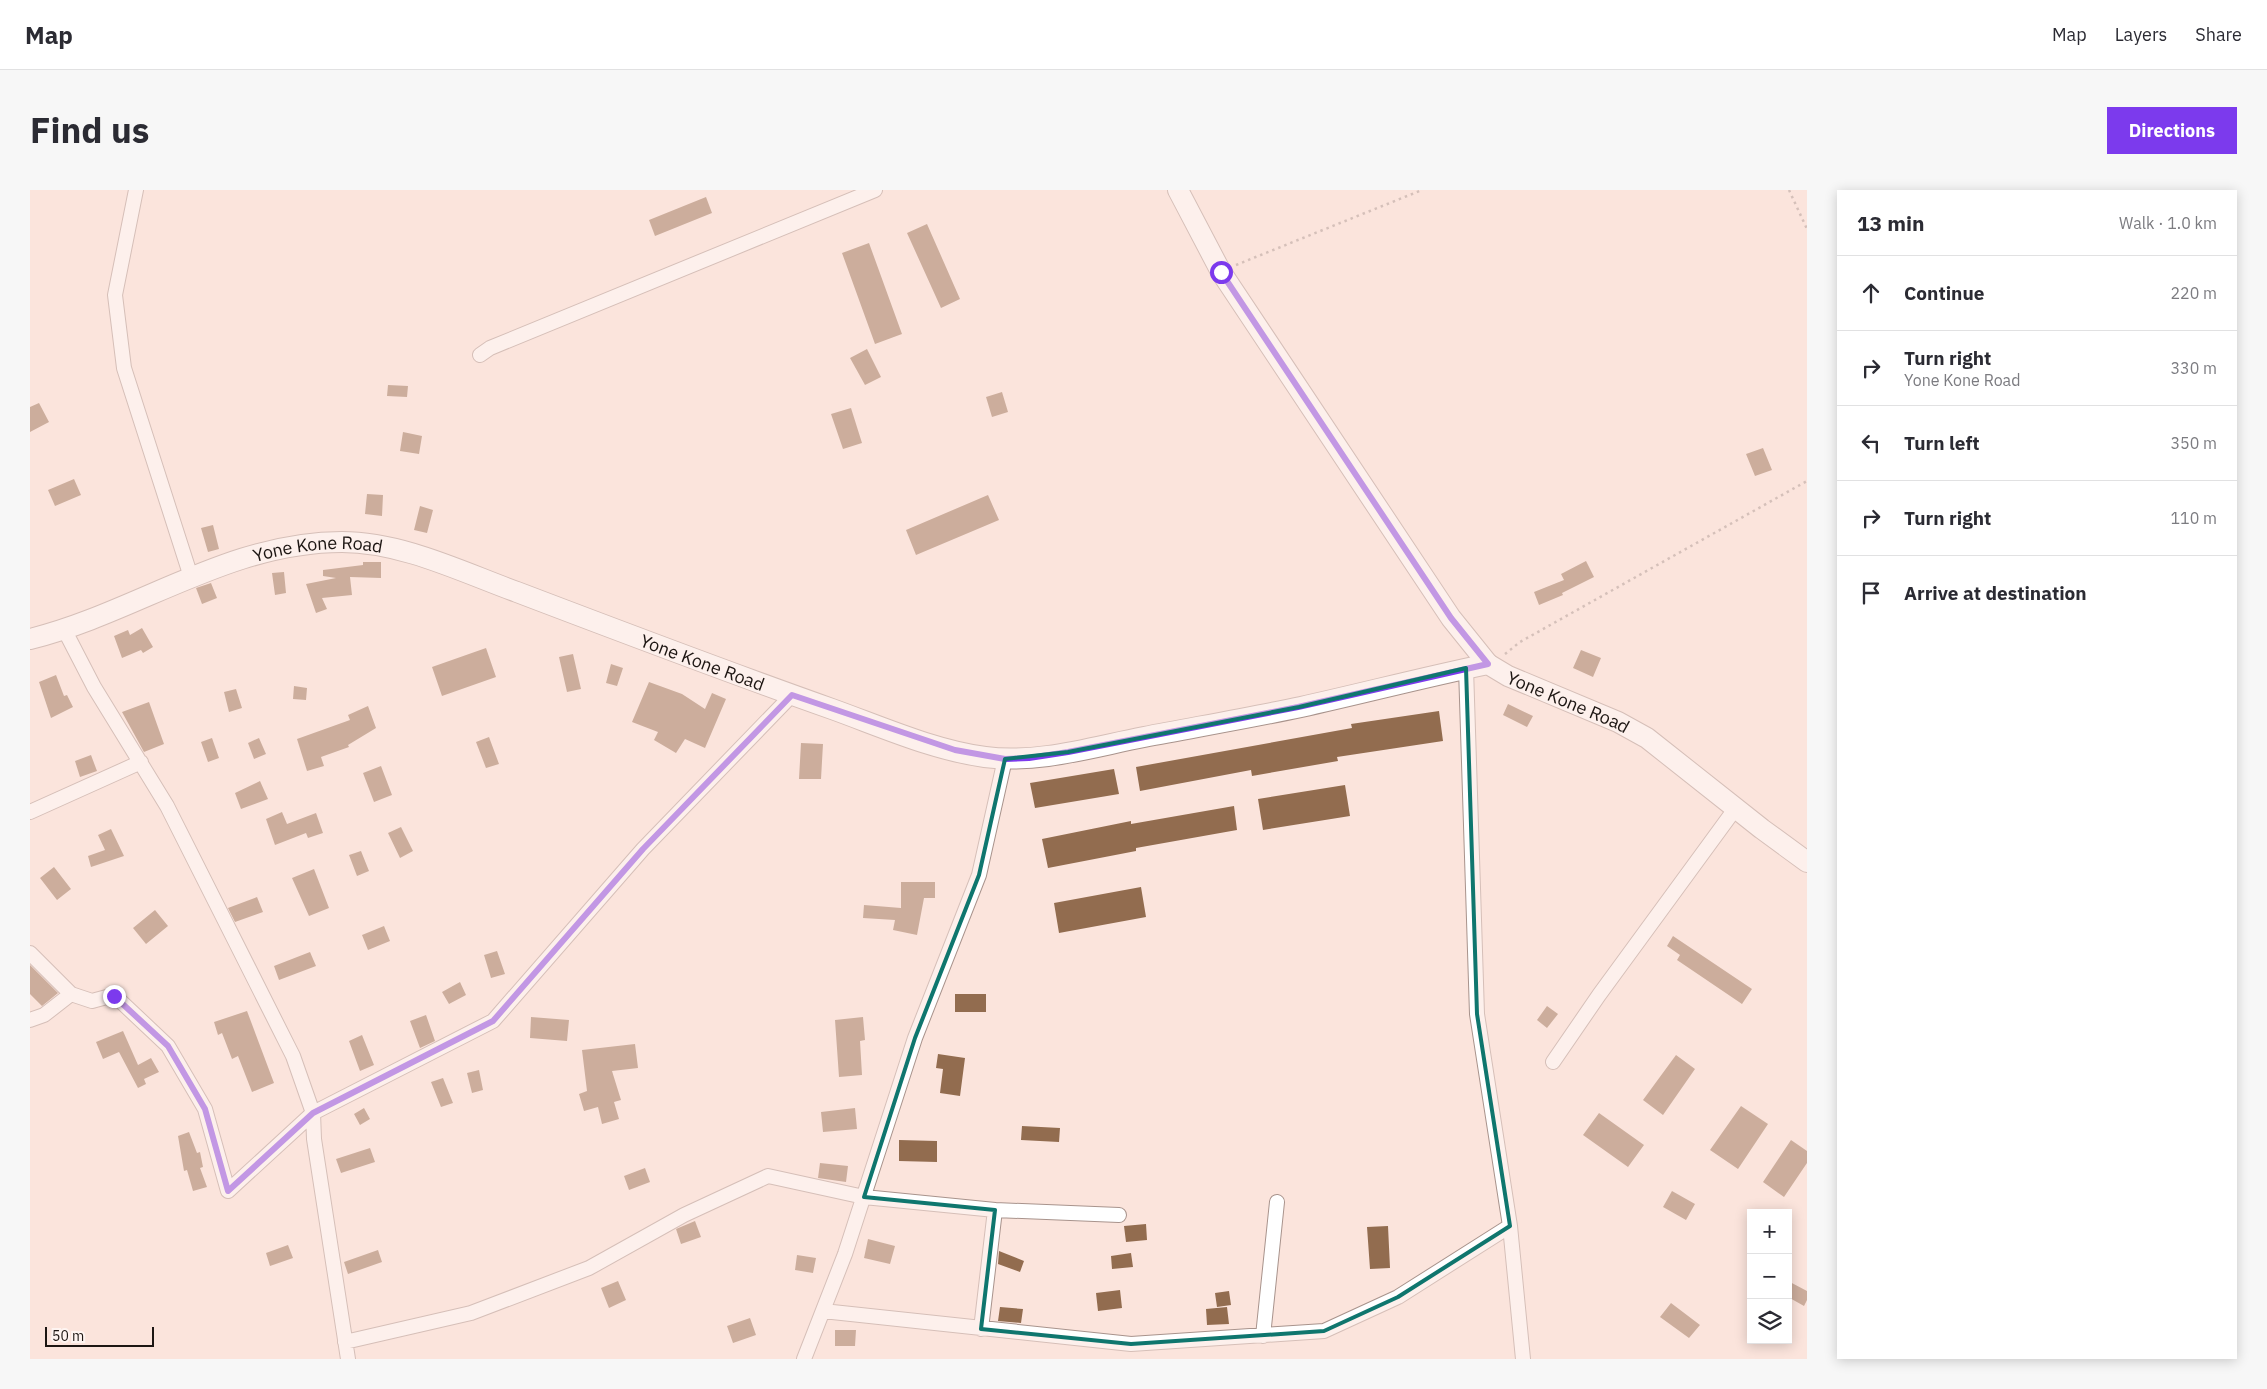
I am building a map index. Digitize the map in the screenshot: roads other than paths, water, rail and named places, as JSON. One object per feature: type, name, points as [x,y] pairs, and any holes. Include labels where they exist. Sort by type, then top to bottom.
[{"type":"street","points":[[136,190],[115,295],[124,368],[191,577]]},
{"type":"street","points":[[480,355],[490,348],[875,190]]},
{"type":"street","points":[[1178,190],[1221,272],[1451,618],[1488,664]]},
{"type":"street","name":"Yone Kone Road","points":[[30,639],[64,631],[220,565],[274,550],[307,544],[342,542],[374,545],[408,553],[466,573],[792,695],[929,743],[982,756],[1005,759],[1029,758],[1068,752],[1279,711],[1488,664],[1508,676],[1618,722],[1647,738],[1807,862]]},
{"type":"street","points":[[64,631],[94,687],[167,806],[293,1056],[313,1113],[314,1139],[348,1359]]},
{"type":"street","points":[[1466,668],[1477,1014],[1510,1226],[1523,1359]]},
{"type":"street","points":[[30,954],[71,994],[92,1001],[114,996],[168,1046],[205,1109],[228,1191],[313,1113],[493,1021],[643,849],[792,695]]},
{"type":"street","points":[[804,1359],[845,1254],[915,1038],[979,875],[1005,759]]},
{"type":"street","points":[[30,812],[140,762]]},
{"type":"street","points":[[1553,1062],[1599,995],[1736,808]]},
{"type":"street","points":[[30,1020],[44,1015],[71,994]]},
{"type":"street","points":[[345,1342],[471,1313],[589,1268],[684,1215],[768,1176],[864,1197],[995,1210],[1119,1215]]},
{"type":"street","points":[[1263,1336],[1277,1202]]},
{"type":"street","points":[[981,1329],[995,1210]]},
{"type":"street","points":[[823,1311],[1131,1344],[1324,1331],[1398,1297],[1510,1226]]}]
